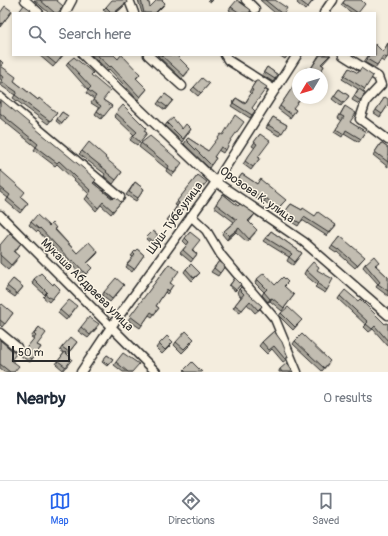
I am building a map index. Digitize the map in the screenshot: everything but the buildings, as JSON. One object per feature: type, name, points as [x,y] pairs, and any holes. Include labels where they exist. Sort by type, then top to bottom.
[{"type":"street","points":[[25,0],[38,12]]},
{"type":"street","points":[[65,12],[72,0]]},
{"type":"street","points":[[129,0],[134,12]]},
{"type":"street","points":[[246,0],[255,9]]},
{"type":"street","points":[[325,12],[333,0]]},
{"type":"street","name":"Орозова К. улица","points":[[84,56],[216,182],[304,242],[388,315]]},
{"type":"street","points":[[149,56],[182,86]]},
{"type":"street","points":[[226,56],[228,60],[275,90]]},
{"type":"street","name":"Шуш-Тубе улица","points":[[81,372],[111,327],[216,182],[296,56]]},
{"type":"street","points":[[345,56],[378,77],[381,85],[366,101],[360,119],[388,140]]},
{"type":"street","points":[[0,96],[120,197]]},
{"type":"street","name":"Мукаша Абдраева улица","points":[[0,215],[156,372]]},
{"type":"street","points":[[191,216],[206,230],[221,255],[275,319],[297,372]]},
{"type":"street","points":[[0,333],[17,347]]}]
